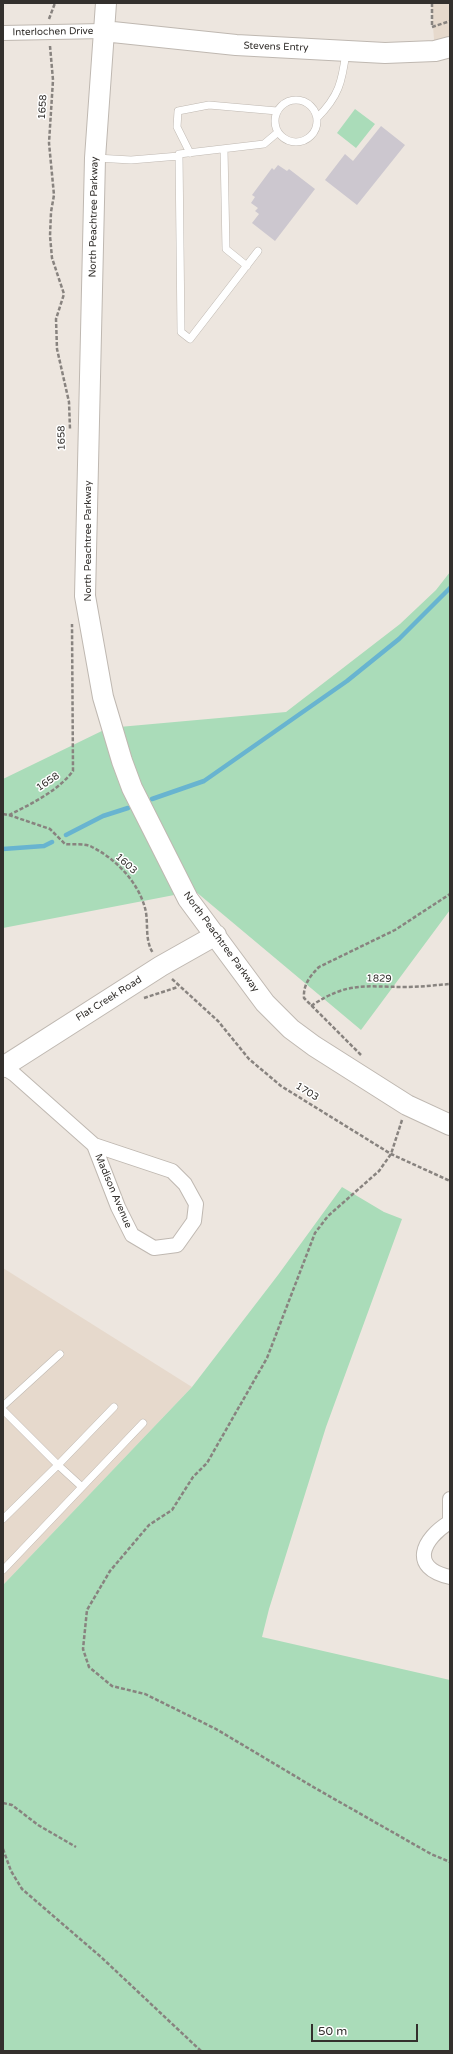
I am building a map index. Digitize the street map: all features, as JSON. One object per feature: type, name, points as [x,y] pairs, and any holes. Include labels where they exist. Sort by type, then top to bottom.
[{"type":"street","name":"North Peachtree Parkway","points":[[106,3],[95,158],[85,596],[103,697],[122,761],[132,788],[188,899],[265,1003],[291,1029],[314,1046],[407,1105],[450,1125]]},
{"type":"street","name":"Interlochen Drive","points":[[3,33],[103,31]]},
{"type":"street","name":"Stevens Entry","points":[[103,31],[236,45],[385,53],[435,51],[450,47]]},
{"type":"street","name":"Flat Creek Road","points":[[3,1067],[161,966],[216,935]]},
{"type":"street","name":"Madison Avenue","points":[[3,1067],[14,1074],[94,1145],[172,1171],[184,1184],[196,1204],[194,1221],[177,1245],[154,1248],[132,1235],[118,1207],[94,1145]]},
{"type":"street","points":[[450,1499],[450,1522],[437,1530],[426,1544],[423,1556],[428,1568],[438,1574],[450,1577]]},
{"type":"lane","points":[[317,118],[311,106],[300,100],[286,102],[276,111],[274,120],[277,133],[289,141],[303,141],[314,132],[317,118],[329,106],[342,82],[346,50]]},
{"type":"lane","points":[[190,153],[177,128],[178,111],[209,105],[276,111]]},
{"type":"lane","points":[[95,158],[131,160],[179,156],[179,154],[264,144],[277,133]]},
{"type":"lane","points":[[224,149],[226,250],[247,266]]},
{"type":"lane","points":[[179,156],[181,332],[190,339],[258,251]]},
{"type":"lane","points":[[3,1406],[60,1354]]},
{"type":"lane","points":[[3,1519],[114,1407]]},
{"type":"lane","points":[[3,1410],[82,1487]]},
{"type":"lane","points":[[3,1570],[143,1423]]},
{"type":"path","points":[[432,3],[432,27],[450,21]]},
{"type":"path","name":"1658","points":[[50,33],[53,80],[49,143],[54,195],[51,212],[50,236],[52,258],[64,294],[56,320],[57,349],[69,402],[70,432]]},
{"type":"path","name":"1658","points":[[9,815],[59,785],[73,772],[73,656],[71,621]]},
{"type":"path","name":"1603","points":[[3,814],[50,829],[65,844],[91,846],[121,868],[136,883],[146,909],[147,934],[151,950],[161,966],[178,987]]},
{"type":"path","name":"1829","points":[[450,894],[395,930],[319,967],[310,977],[303,990],[304,998],[311,1006],[334,992],[360,986],[408,988],[450,984]]},
{"type":"path","name":"1703","points":[[178,987],[218,1021],[250,1059],[281,1086],[391,1154],[450,1180]]},
{"type":"path","points":[[391,1154],[379,1171],[328,1216],[315,1233],[287,1310],[260,1371],[207,1463],[193,1477],[172,1510],[149,1525],[110,1571],[87,1610],[83,1649],[89,1667],[112,1686],[145,1694],[216,1729],[335,1800],[431,1854],[450,1862]]},
{"type":"path","points":[[3,1803],[12,1805],[38,1825],[76,1847]]},
{"type":"path","points":[[3,1849],[11,1871],[22,1889],[101,1957],[201,2051]]},
{"type":"shaded area","points":[[431,3],[450,3],[450,46],[435,51]]},
{"type":"shaded area","points":[[3,1268],[192,1387],[3,1585]]},
{"type":"green space","points":[[355,109],[375,124],[356,148],[337,133]]},
{"type":"green space","points":[[450,572],[450,910],[361,1030],[195,891],[3,928],[3,779],[108,728],[286,712],[400,624],[436,590]]},
{"type":"green space","points":[[342,1187],[384,1212],[402,1219],[326,1427],[269,1609],[262,1637],[450,1680],[450,2051],[3,2051],[3,1585],[192,1387],[278,1275]]},
{"type":"building","points":[[381,126],[405,145],[357,205],[325,180],[345,154],[353,161]]},
{"type":"building","points":[[278,165],[287,171],[289,169],[315,189],[275,241],[252,223],[259,214],[255,211],[258,208],[251,203],[255,197],[252,195],[272,168],[274,170]]},
{"type":"waterway","points":[[152,799],[204,781],[347,681],[399,639],[450,588]]},
{"type":"waterway","points":[[66,835],[103,816],[128,808]]},
{"type":"waterway","points":[[3,849],[44,846],[52,842]]}]
